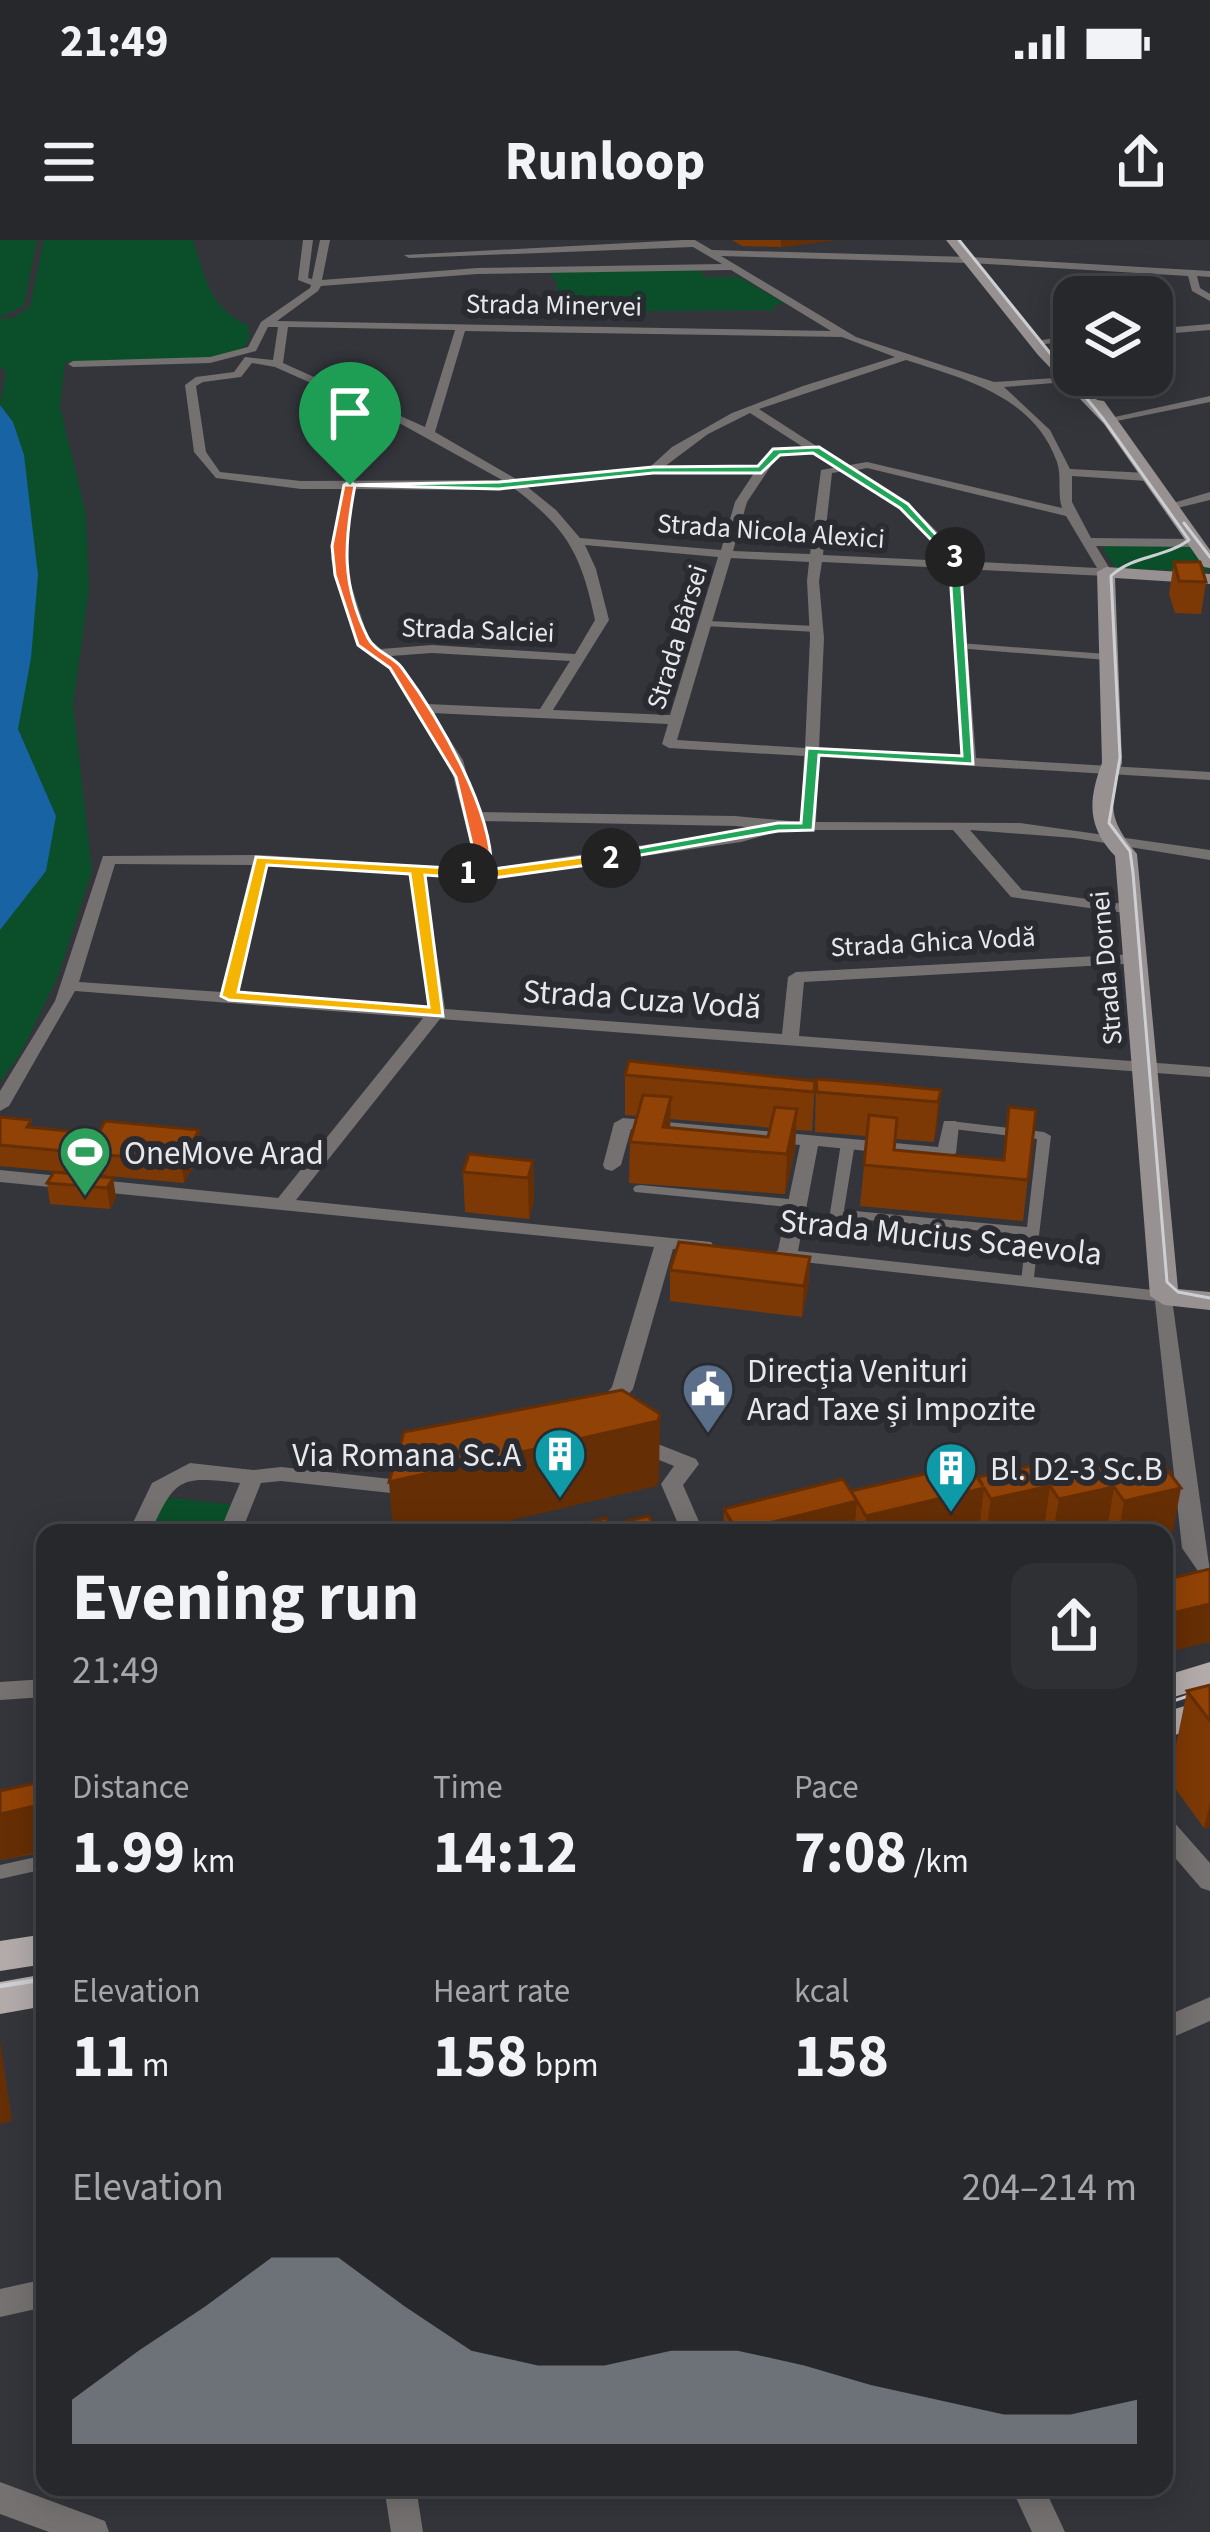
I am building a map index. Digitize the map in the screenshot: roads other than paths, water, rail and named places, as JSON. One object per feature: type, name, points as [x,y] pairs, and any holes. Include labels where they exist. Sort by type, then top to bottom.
[{"type":"main road","points":[[953,240],[977,261],[1053,353]]},
{"type":"main road","points":[[966,240],[977,261]]},
{"type":"main road","points":[[1089,396],[1168,506],[1198,537],[1210,563]]},
{"type":"main road","points":[[1106,572],[1210,579]]},
{"type":"main road","name":"Strada Dornei","points":[[1106,572],[1111,772],[1102,804],[1108,836],[1126,854],[1164,1296]]},
{"type":"main road","name":"Strada Mucius Scaevola","points":[[1164,1296],[1210,1301]]},
{"type":"main road","points":[[1173,1685],[1210,1674]]},
{"type":"main road","points":[[1173,1722],[1210,1712]]},
{"type":"main road","points":[[0,1956],[36,1950]]},
{"type":"main road","points":[[0,1998],[36,1992]]},
{"type":"street","points":[[308,240],[303,280],[318,283],[477,271],[734,266]]},
{"type":"street","points":[[73,364],[228,358],[252,349],[265,324],[304,301],[318,283],[326,240]]},
{"type":"street","points":[[409,255],[692,242],[843,334],[993,385],[1037,422],[1066,472],[1064,497],[1071,514],[1106,572]]},
{"type":"street","points":[[463,252],[477,271]]},
{"type":"street","points":[[711,253],[1210,274]]},
{"type":"street","points":[[1192,273],[1195,289],[1210,298]]},
{"type":"street","name":"Strada Minervei","points":[[265,324],[843,334]]},
{"type":"street","points":[[281,366],[283,324]]},
{"type":"street","points":[[1173,330],[1210,327]]},
{"type":"street","points":[[429,433],[461,328]]},
{"type":"street","points":[[1042,341],[1053,340]]},
{"type":"street","points":[[653,470],[688,437],[905,357]]},
{"type":"street","points":[[544,714],[602,620],[594,584],[576,541],[517,485],[429,433],[281,366],[249,359],[237,376],[200,379],[190,385],[200,452],[216,475],[350,485],[517,485],[653,470],[761,470],[777,452],[815,449]]},
{"type":"street","points":[[993,385],[1053,378]]},
{"type":"street","points":[[1107,420],[1210,399]]},
{"type":"street","points":[[754,410],[904,506],[950,548],[956,566],[969,761]]},
{"type":"street","points":[[808,827],[816,560],[824,475],[842,465],[867,465],[1071,514]]},
{"type":"street","name":"Strada Bârsei","points":[[761,470],[741,502],[669,744],[812,751]]},
{"type":"street","points":[[1066,472],[1147,477]]},
{"type":"street","points":[[350,485],[337,559],[362,640],[394,666],[456,760],[486,874]]},
{"type":"street","points":[[1168,506],[1210,496]]},
{"type":"street","points":[[1089,542],[1198,537]]},
{"type":"street","name":"Strada Nicola Alexici","points":[[576,541],[816,560],[1106,572]]},
{"type":"street","points":[[708,624],[816,629]]},
{"type":"street","points":[[959,646],[1107,657]]},
{"type":"street","name":"Strada Salciei","points":[[375,653],[457,650],[580,658]]},
{"type":"street","points":[[420,708],[676,720]]},
{"type":"street","points":[[812,751],[1210,776]]},
{"type":"street","points":[[472,816],[738,829],[957,825],[1108,836],[1210,855]]},
{"type":"street","points":[[957,825],[1017,894],[1132,909]]},
{"type":"street","points":[[0,1106],[55,1019],[70,986],[109,859],[261,860],[486,874],[738,829]]},
{"type":"street","points":[[229,996],[261,860]]},
{"type":"street","points":[[283,1204],[437,1012],[417,871]]},
{"type":"street","name":"Strada Ghica Vodă","points":[[790,1039],[796,976],[1136,959]]},
{"type":"street","name":"Strada Cuza Vodă","points":[[70,986],[1210,1072]]},
{"type":"street","points":[[611,1165],[622,1123],[946,1153],[950,1125],[1044,1136],[1028,1282]]},
{"type":"street","points":[[640,1189],[799,1204],[810,1140]]},
{"type":"street","points":[[848,1143],[837,1213],[1033,1232]]},
{"type":"street","points":[[0,1176],[726,1249]]},
{"type":"street","name":"Strada Mucius Scaevola","points":[[799,1204],[777,1254],[1164,1296]]},
{"type":"street","points":[[665,1242],[622,1389],[592,1423],[608,1434],[688,1464],[672,1484],[689,1524]]},
{"type":"street","points":[[1164,1296],[1193,1548],[1208,1568]]},
{"type":"street","points":[[143,1524],[160,1488],[190,1470],[400,1487]]},
{"type":"street","points":[[234,1524],[253,1478]]},
{"type":"street","points":[[0,1691],[36,1689]]},
{"type":"street","points":[[1173,1838],[1210,1881]]},
{"type":"street","points":[[0,1872],[36,1864]]},
{"type":"street","points":[[1173,2026],[1210,2008]]},
{"type":"street","points":[[0,2303],[36,2296]]},
{"type":"street","points":[[401,2496],[407,2532]]},
{"type":"street","points":[[1031,2496],[1049,2532]]},
{"type":"street","points":[[0,2498],[93,2532]]},
{"type":"water","points":[[0,405],[13,422],[24,455],[38,575],[31,658],[18,729],[56,816],[46,871],[0,930]]},
{"type":"tram line","points":[[959,240],[1104,420],[1189,540],[1111,576],[1120,757],[1109,823],[1130,851],[1133,873],[1167,1282],[1178,1292],[1210,1298]]},
{"type":"tram line","points":[[1184,523],[1210,557]]},
{"type":"tram line","points":[[1173,1701],[1210,1689]]},
{"type":"tram line","points":[[0,1986],[36,1980]]},
{"type":"place","name":"OneMove Arad","points":[[85,1198]]},
{"type":"place","name":"Direcția Venituri Arad Taxe și Impozite","points":[[708,1435]]},
{"type":"place","name":"Via Romana Sc.A","points":[[560,1500]]},
{"type":"place","name":"Bl. D2-3 Sc.B","points":[[951,1514]]}]
